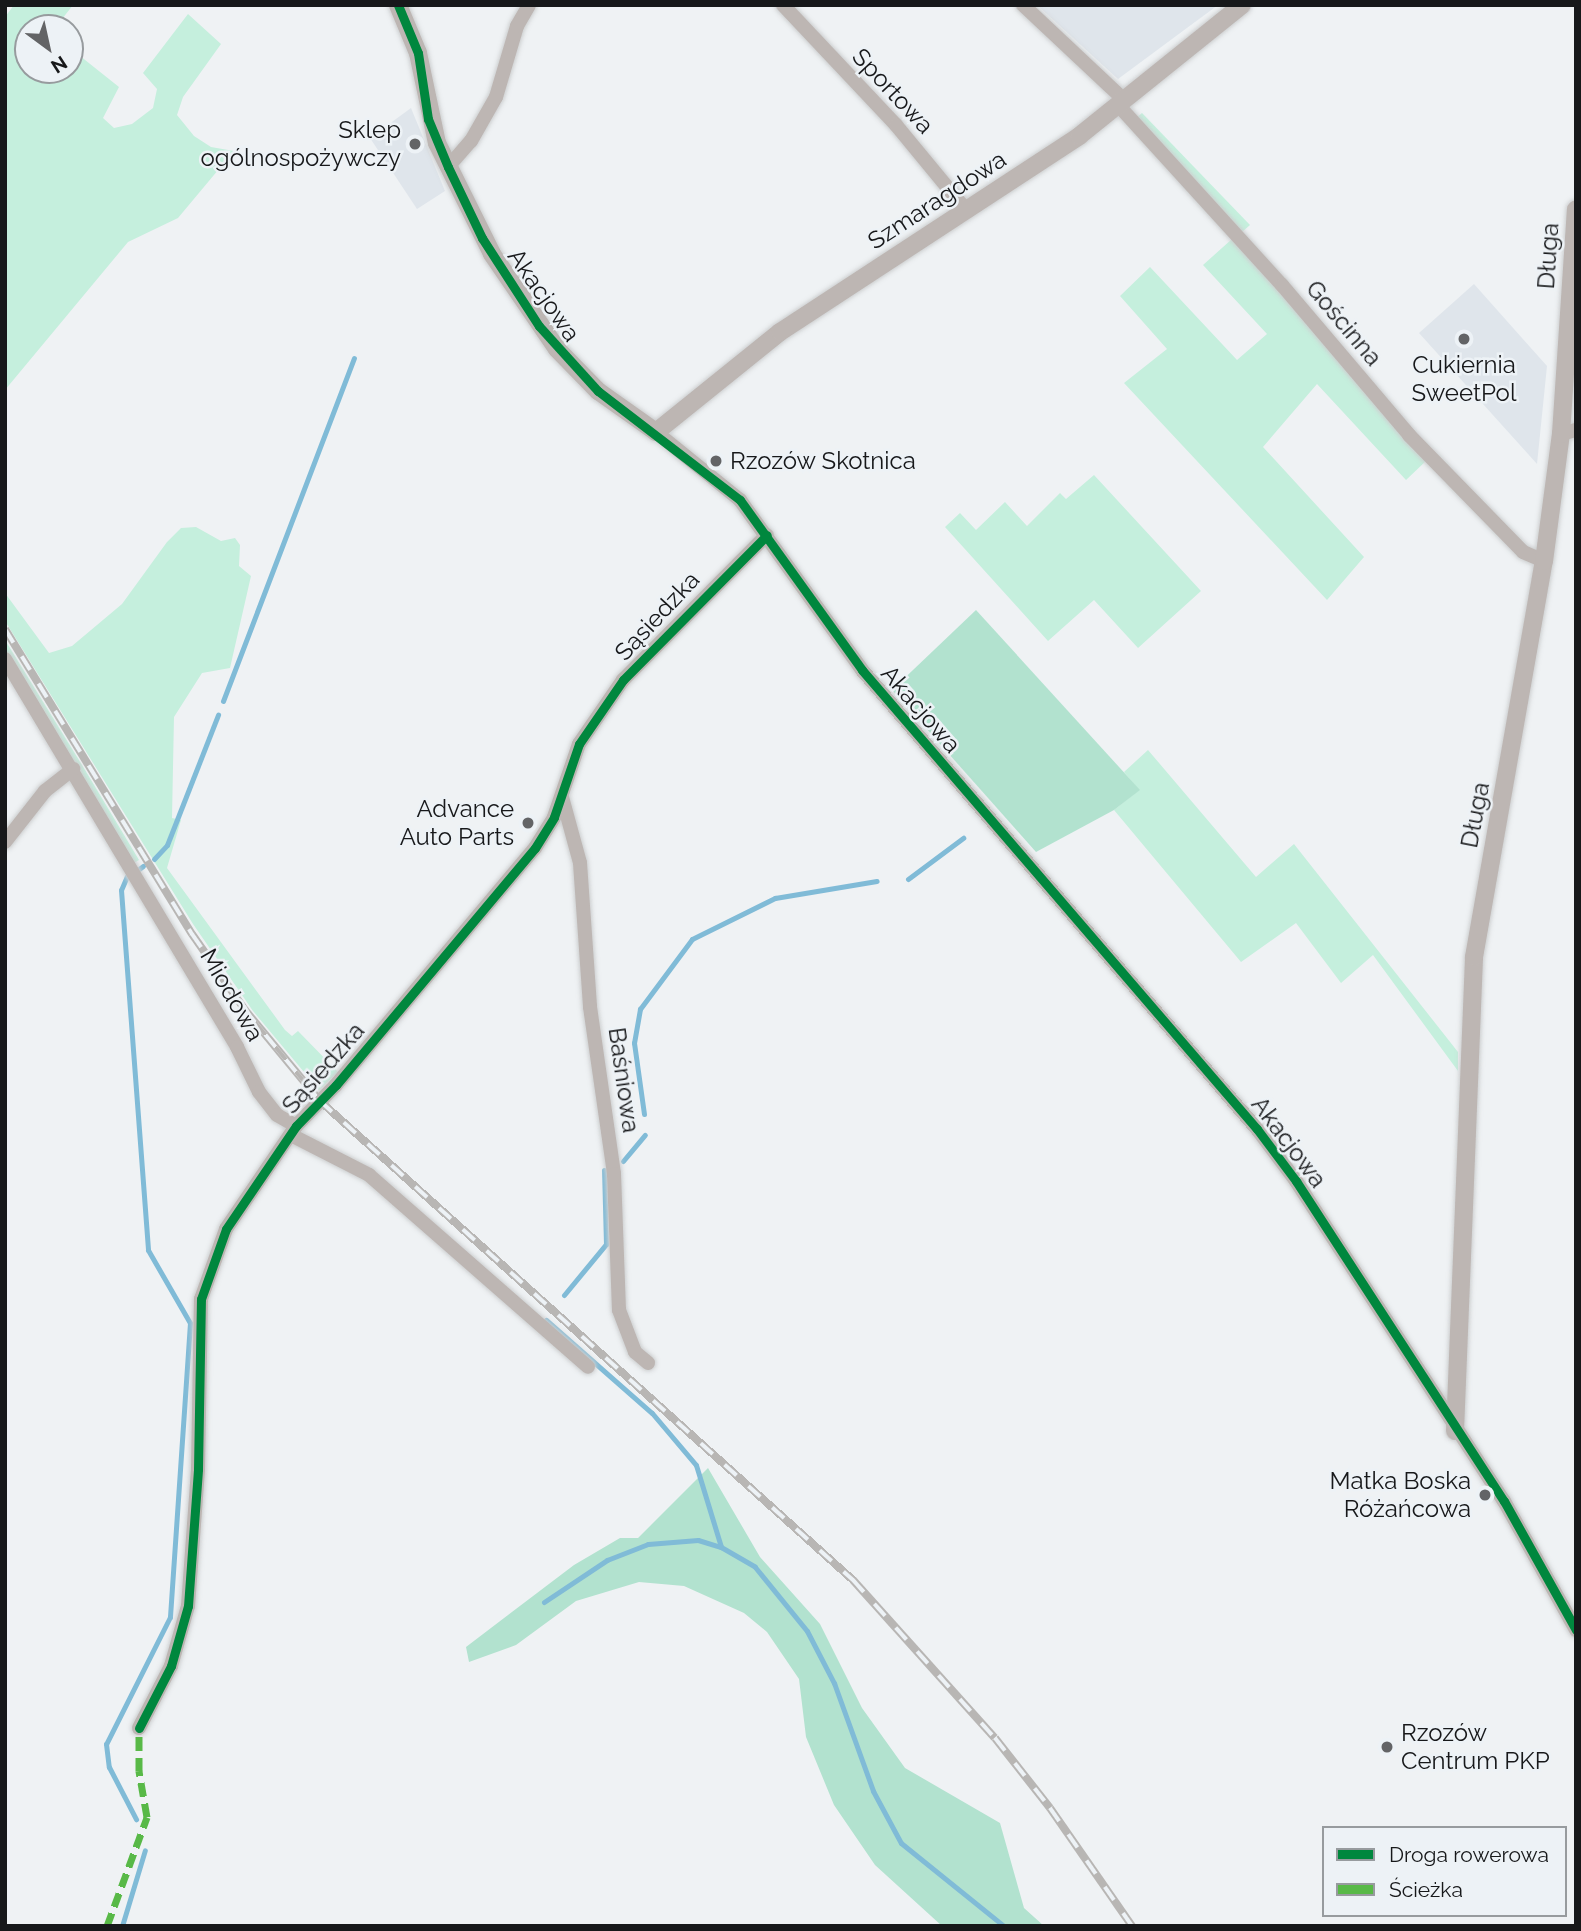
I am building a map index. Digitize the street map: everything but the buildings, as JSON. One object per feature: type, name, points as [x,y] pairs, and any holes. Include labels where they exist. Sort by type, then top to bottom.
[{"type":"street","name":"Akacjowa","points":[[398,5],[418,53],[428,119],[448,167],[487,246],[556,349],[598,391],[656,432],[740,500],[862,670],[1264,1138],[1296,1181],[1455,1431],[1504,1501],[1576,1630]]},
{"type":"street","points":[[448,167],[471,141],[496,97],[517,26],[529,5]]},
{"type":"street","name":"Gościnna","points":[[1023,5],[1121,102],[1409,435],[1523,552],[1544,561]]},
{"type":"street","name":"Szmaragdowa","points":[[656,432],[780,332],[1045,159],[1121,102],[1241,5]]},
{"type":"street","name":"Sportowa","points":[[785,6],[896,125],[966,210]]},
{"type":"street","name":"Długa","points":[[1455,1431],[1475,957],[1568,432],[1576,210]]},
{"type":"street","name":"Sąsiedzka","points":[[139,1728],[172,1666],[188,1606],[198,1469],[201,1298],[226,1229],[293,1130],[510,881],[535,848],[562,797],[579,744],[623,680],[766,536]]},
{"type":"street","name":"Miodowa","points":[[5,659],[237,1047],[259,1092],[293,1130],[369,1175],[588,1367]]},
{"type":"street","points":[[5,842],[45,792],[73,769]]},
{"type":"street","name":"Baśniowa","points":[[562,797],[580,863],[590,1007],[614,1174],[619,1310],[630,1344],[648,1363]]},
{"type":"shaded area","points":[[1037,5],[1218,5],[1118,79]]},
{"type":"shaded area","points":[[411,108],[445,191],[417,209],[370,138]]},
{"type":"shaded area","points":[[1474,284],[1547,366],[1537,464],[1419,333]]},
{"type":"green space","points":[[14,5],[73,5],[66,14],[14,14],[14,84],[84,84],[84,59],[119,87],[103,118],[114,128],[132,124],[153,108],[157,89],[143,73],[188,14],[221,44],[183,97],[177,115],[194,136],[211,147],[234,151],[178,218],[128,242],[5,390],[5,17]]},
{"type":"green space","points":[[1142,113],[1250,225],[1242,232],[1136,118]]},
{"type":"green space","points":[[1232,239],[1427,460],[1406,480],[1317,384],[1263,447],[1364,557],[1327,600],[1124,383],[1167,349],[1120,296],[1150,267],[1237,360],[1267,334],[1203,265]]},
{"type":"green space","points":[[1094,475],[1201,591],[1138,648],[1094,600],[1048,641],[945,527],[960,513],[976,530],[1005,502],[1027,526],[1060,493],[1066,499]]},
{"type":"green space","points":[[196,527],[221,541],[235,538],[240,545],[239,566],[251,576],[230,668],[202,673],[174,717],[172,818],[181,820],[167,868],[285,1030],[292,1036],[298,1031],[338,1072],[319,1090],[253,1011],[193,924],[5,621],[5,593],[49,653],[72,646],[122,604],[167,542],[181,528]]},
{"type":"green space","points":[[976,610],[1140,790],[1114,810],[1036,852],[892,690]]},
{"type":"green space","points":[[5,640],[139,860],[134,863],[5,654]]},
{"type":"green space","points":[[1148,750],[1256,877],[1294,844],[1458,1052],[1458,1071],[1373,955],[1341,983],[1296,923],[1241,962],[1114,810],[1139,790],[1124,772]]},
{"type":"green space","points":[[708,1468],[760,1557],[820,1624],[862,1708],[905,1768],[1000,1823],[1024,1908],[1044,1926],[942,1926],[875,1865],[834,1805],[806,1737],[799,1679],[767,1632],[744,1613],[684,1586],[639,1582],[576,1601],[516,1645],[469,1662],[466,1647],[574,1565],[620,1538],[638,1538]]},
{"type":"waterway","points":[[223,701],[354,358]]},
{"type":"waterway","points":[[154,859],[167,845],[218,715]]},
{"type":"waterway","points":[[908,879],[963,838]]},
{"type":"waterway","points":[[139,869],[143,866]]},
{"type":"waterway","points":[[127,876],[121,890],[148,1250],[190,1323],[170,1617],[106,1744],[109,1767],[136,1819]]},
{"type":"waterway","points":[[644,1114],[634,1043],[640,1009],[692,939],[775,898],[877,881]]},
{"type":"waterway","points":[[623,1161],[645,1135]]},
{"type":"waterway","points":[[564,1295],[606,1244],[604,1170]]},
{"type":"waterway","points":[[546,1320],[652,1413],[696,1465],[721,1547],[755,1567],[807,1631],[834,1683],[873,1791],[901,1843],[1004,1926]]},
{"type":"waterway","points":[[544,1602],[607,1560],[648,1544],[698,1540],[721,1547]]},
{"type":"waterway","points":[[122,1926],[145,1850]]},
{"type":"railway","points":[[5,629],[192,934],[245,1010],[320,1101],[853,1580],[995,1738],[1050,1808],[1132,1926]]},
{"type":"marked path","points":[[107,1926],[147,1817],[139,1771],[139,1728]]},
{"type":"cycle path","points":[[398,5],[418,53],[428,119],[448,167],[482,238],[539,326],[598,391],[740,500],[862,670],[1257,1129],[1296,1181],[1504,1501],[1576,1630]]},
{"type":"cycle path","points":[[139,1728],[171,1666],[188,1606],[198,1469],[201,1299],[226,1229],[296,1126],[336,1085],[535,848],[554,817],[579,744],[623,680],[767,535]]},
{"type":"place","name":"Sklep ogólnospożywczy","points":[[415,144]]},
{"type":"place","name":"Cukiernia SweetPol","points":[[1464,339]]},
{"type":"place","name":"Rzozów Skotnica","points":[[716,461]]},
{"type":"place","name":"Advance Auto Parts","points":[[528,823]]},
{"type":"place","name":"Matka Boska Różańcowa","points":[[1485,1495]]},
{"type":"place","name":"Rzozów Centrum PKP","points":[[1387,1747]]}]
